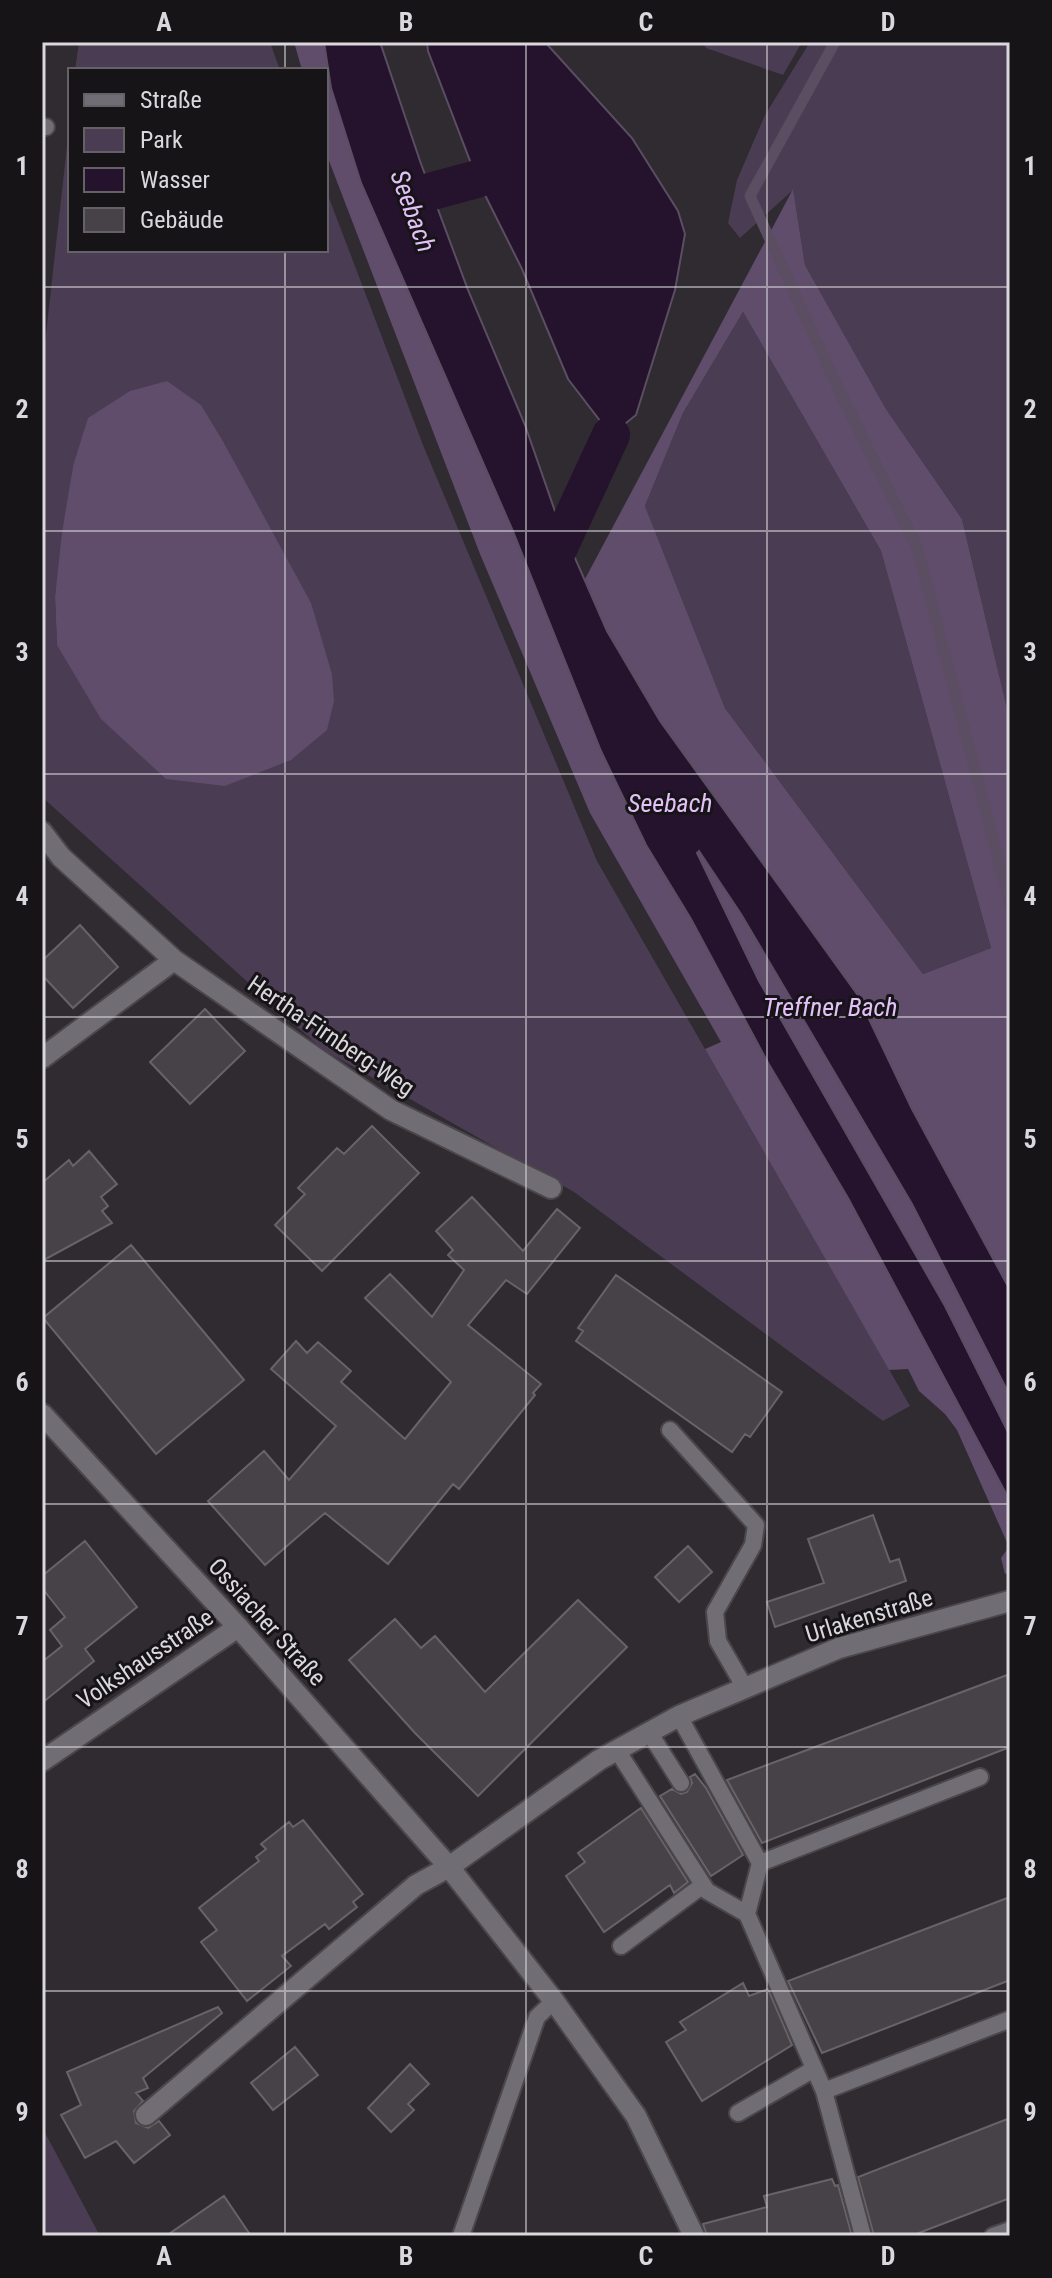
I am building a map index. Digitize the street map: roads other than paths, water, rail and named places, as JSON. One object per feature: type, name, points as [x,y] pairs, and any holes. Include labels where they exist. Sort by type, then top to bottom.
[{"type":"street","name":"Hertha-Firnberg-Weg","points":[[42,832],[61,857],[174,960],[391,1110],[551,1188]]},
{"type":"street","points":[[42,1058],[174,960]]},
{"type":"street","name":"Ossiacher Straße","points":[[42,1414],[238,1627],[449,1867],[554,2001],[636,2116],[694,2236]]},
{"type":"street","name":"Urlakenstraße","points":[[449,1867],[617,1750],[679,1716],[839,1648],[1010,1602]]},
{"type":"street","name":"Volkshausstraße","points":[[42,1761],[238,1627]]},
{"type":"street","points":[[146,2115],[416,1885],[449,1867]]},
{"type":"lane","points":[[670,1430],[756,1525],[753,1545],[715,1612],[718,1641],[745,1688]]},
{"type":"lane","points":[[679,1716],[760,1863],[747,1914]]},
{"type":"lane","points":[[649,1732],[681,1783]]},
{"type":"lane","points":[[617,1750],[707,1891],[747,1914],[824,2091],[863,2236]]},
{"type":"lane","points":[[760,1863],[980,1777]]},
{"type":"lane","points":[[621,1946],[703,1885]]},
{"type":"lane","points":[[461,2236],[537,2017],[554,2001]]},
{"type":"lane","points":[[824,2091],[1008,2020]]},
{"type":"lane","points":[[738,2113],[814,2069]]},
{"type":"lane","points":[[993,2236],[1010,2230]]},
{"type":"water","name":"Seebach","points":[[324,42],[380,42],[468,290],[525,425],[557,517],[607,631],[660,721],[857,994],[912,1109],[1010,1290],[1010,1396],[912,1204],[741,914],[699,851],[697,853],[759,981],[945,1306],[1010,1436],[1010,1501],[848,1198],[646,845],[601,751],[512,529],[361,183],[331,88]]},
{"type":"water","points":[[427,42],[545,42],[632,138],[678,211],[685,234],[675,290],[636,415],[611,435],[568,379],[522,269],[477,179]]},
{"type":"waterway","points":[[835,42],[750,196],[837,386],[917,547],[1010,905]]},
{"type":"waterway","points":[[407,198],[477,179]]},
{"type":"waterway","points":[[553,560],[611,435]]},
{"type":"water label","name":"Treffner Bach","points":[[830,1007]]}]
